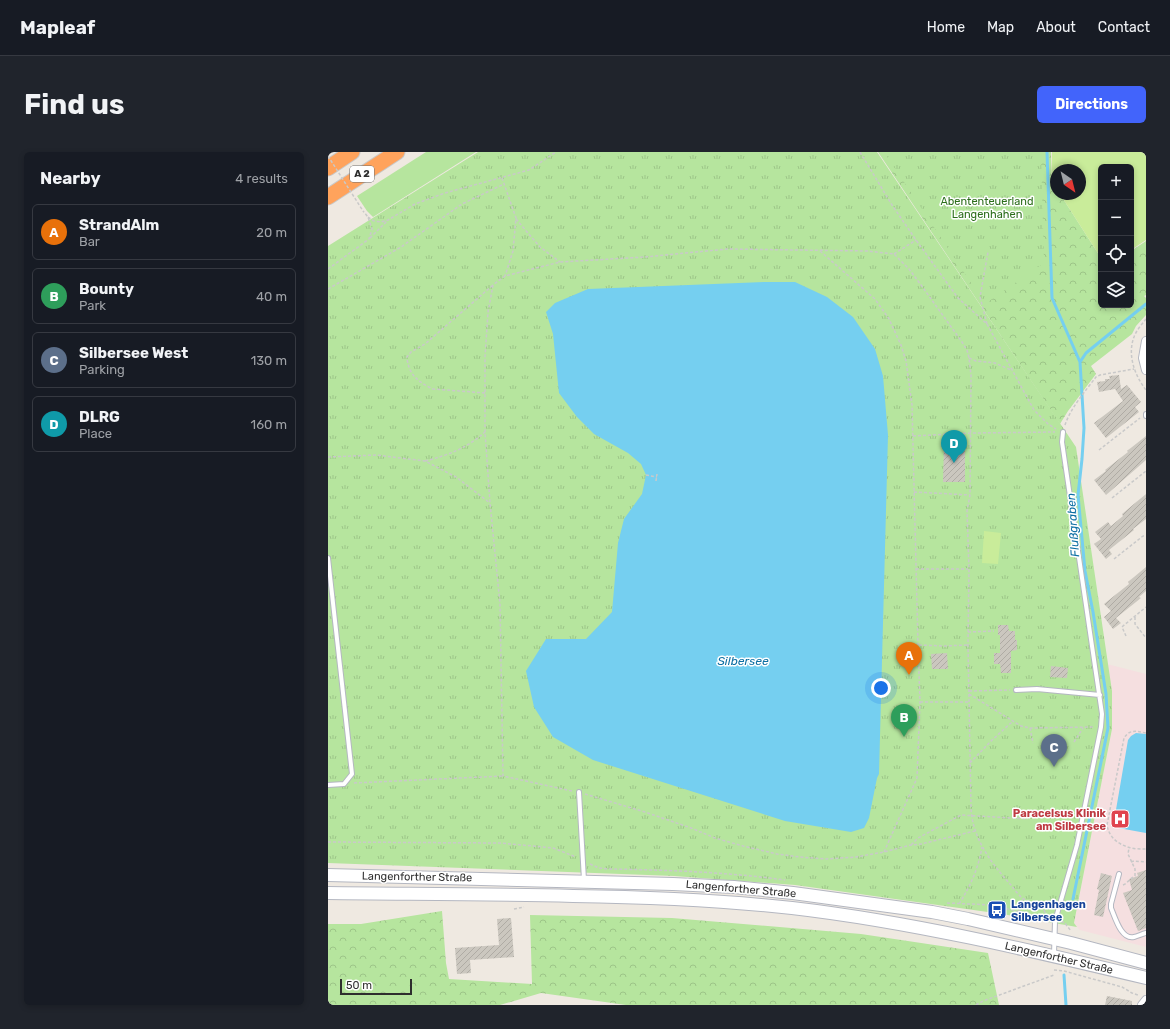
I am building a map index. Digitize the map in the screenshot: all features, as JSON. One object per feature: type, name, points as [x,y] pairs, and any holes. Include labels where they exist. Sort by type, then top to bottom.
[{"type":"highway","name":"A 2","points":[[328,168],[352,152]]},
{"type":"highway","name":"A 2","points":[[328,196],[397,152]]},
{"type":"main road","name":"Langenforther Straße","points":[[328,875],[680,884],[793,893],[932,912],[975,920],[1146,963]]},
{"type":"main road","name":"Langenforther Straße","points":[[328,893],[513,894],[619,897],[733,903],[792,908],[930,929],[1146,978]]},
{"type":"street","points":[[1146,341],[1143,352],[1146,370]]},
{"type":"street","points":[[1142,998],[1142,1005]]},
{"type":"lane","points":[[1054,956],[1055,921],[1076,845],[1101,727],[1102,714],[1062,442],[1063,432]]},
{"type":"lane","points":[[328,558],[352,774],[344,784],[328,785]]},
{"type":"lane","points":[[1016,690],[1037,689],[1100,694]]},
{"type":"lane","points":[[579,792],[584,881]]},
{"type":"lane","points":[[1119,874],[1111,904],[1123,934],[1127,937],[1133,938],[1146,933]]},
{"type":"path","points":[[328,268],[368,239],[388,220],[415,204],[444,193],[529,170],[556,152]]},
{"type":"path","points":[[860,152],[892,205],[958,298],[987,324]]},
{"type":"path","points":[[328,156],[368,217],[374,221],[381,222],[388,220]]},
{"type":"path","points":[[502,178],[516,218],[540,247],[560,262]]},
{"type":"path","points":[[328,289],[400,247],[462,204],[504,184]]},
{"type":"path","points":[[368,217],[372,229],[368,239]]},
{"type":"path","points":[[505,276],[512,251],[516,218]]},
{"type":"path","points":[[894,254],[916,240]]},
{"type":"path","points":[[485,393],[433,389],[428,387],[410,372],[407,365],[407,356],[425,344],[505,276],[560,262],[645,257],[727,248],[867,251],[894,254],[909,269],[958,335],[967,350],[971,375],[970,495],[967,511],[969,569],[968,645],[971,816],[975,831],[982,847],[998,872],[1023,898],[1043,908],[1048,920],[992,905],[941,902]]},
{"type":"path","points":[[820,251],[875,299],[889,319],[901,345],[906,361],[912,406],[920,702],[917,778],[884,852]]},
{"type":"path","points":[[988,252],[980,297],[987,324],[1034,410],[1048,424],[1063,432]]},
{"type":"path","points":[[493,285],[488,312],[485,357],[485,432],[500,604],[503,776]]},
{"type":"path","points":[[1146,319],[1134,337],[1131,352],[1134,369],[1146,390]]},
{"type":"path","points":[[969,358],[976,361],[995,363],[1013,371]]},
{"type":"path","points":[[1063,432],[1066,421],[1096,377],[1134,369]]},
{"type":"path","points":[[1099,450],[1146,415]]},
{"type":"path","points":[[425,462],[452,454],[474,442],[485,432]]},
{"type":"path","points":[[912,436],[971,433],[1063,432]]},
{"type":"path","points":[[328,457],[376,455],[425,462],[456,477],[490,503]]},
{"type":"path","points":[[1112,498],[1146,471]]},
{"type":"path","points":[[656,481],[657,474]]},
{"type":"path","points":[[646,475],[656,477]]},
{"type":"path","points":[[914,492],[970,495]]},
{"type":"path","points":[[1114,559],[1143,536],[1146,536]]},
{"type":"path","points":[[916,569],[969,569]]},
{"type":"path","points":[[1126,636],[1122,628],[1146,607]]},
{"type":"path","points":[[1135,616],[1135,624],[1146,638]]},
{"type":"path","points":[[968,632],[994,631]]},
{"type":"path","points":[[918,645],[968,645]]},
{"type":"path","points":[[969,692],[1016,690]]},
{"type":"path","points":[[969,692],[1021,726],[1030,728],[1101,727]]},
{"type":"path","points":[[920,702],[969,702]]},
{"type":"path","points":[[970,763],[1013,721]]},
{"type":"path","points":[[1030,728],[1033,743]]},
{"type":"path","points":[[1074,742],[1083,728]]},
{"type":"path","points":[[1146,733],[1135,730],[1127,733],[1124,738],[1107,825],[1111,836],[1122,844],[1129,848],[1146,849]]},
{"type":"path","points":[[344,784],[503,776],[579,792],[646,812],[715,838],[743,846],[777,854],[826,859],[856,857],[884,852],[975,831]]},
{"type":"path","points":[[911,845],[918,838],[961,815],[1028,819]]},
{"type":"path","points":[[328,842],[501,843],[553,848],[566,852],[599,868],[692,871],[756,876],[787,881]]},
{"type":"path","points":[[959,904],[974,878],[982,847]]},
{"type":"path","points":[[1116,888],[1126,884],[1130,878],[1135,876],[1135,869],[1128,854],[1129,848]]},
{"type":"path","points":[[1131,862],[1146,862]]},
{"type":"path","points":[[1019,912],[1023,898]]},
{"type":"path","points":[[514,909],[528,906]]},
{"type":"path","points":[[1055,921],[1064,922],[1073,934]]},
{"type":"path","points":[[1054,970],[1064,971],[1122,987],[1132,994],[1142,998]]},
{"type":"path","points":[[976,1005],[983,1001],[1054,975]]},
{"type":"shaded area","name":"Paracelsus Klinik am Silbersee","points":[[1107,664],[1146,674],[1146,947],[1080,930],[1074,923],[1112,729],[1112,691]]},
{"type":"green space","points":[[426,152],[476,152],[373,217],[357,196]]},
{"type":"green space","points":[[478,152],[877,152],[1076,447],[1112,691],[1112,729],[1074,923],[1077,927],[1002,914],[795,885],[674,876],[328,863],[328,246]]},
{"type":"green space","points":[[878,152],[1051,152],[1050,200],[1064,200],[1098,253],[1098,308],[1134,308],[1134,249],[1146,241],[1146,295],[1144,296],[1146,298],[1146,315],[1136,326],[1132,334],[1091,366],[1096,374],[1060,424]]},
{"type":"green space","name":"Abententeuerland Langenhahen","points":[[884,152],[1041,152],[1044,263],[985,304]]},
{"type":"green space","points":[[1052,152],[1146,152],[1146,240],[1134,248],[1134,164],[1098,164],[1098,253],[1064,200],[1086,200],[1086,164],[1052,164]]},
{"type":"green space","points":[[984,531],[1001,533],[998,564],[982,563]]},
{"type":"green space","points":[[442,911],[446,963],[449,979],[532,984],[530,915],[672,918],[861,934],[988,953],[999,1005],[626,1005],[541,993],[500,1005],[328,1005],[328,924],[361,924]]},
{"type":"water","name":"Silbersee","points":[[795,282],[827,297],[853,317],[875,349],[883,376],[888,435],[879,774],[869,818],[864,828],[851,832],[785,821],[593,760],[553,737],[534,707],[526,671],[546,639],[586,639],[612,612],[618,543],[624,519],[642,494],[646,475],[641,464],[628,453],[594,434],[577,417],[559,393],[553,334],[546,312],[555,303],[588,289]]},
{"type":"water","points":[[1136,733],[1146,734],[1146,833],[1113,827],[1128,740]]},
{"type":"building","points":[[1119,375],[1121,389],[1127,385],[1141,402],[1135,407],[1139,412],[1106,438],[1094,423],[1123,401],[1115,389],[1099,392],[1097,382],[1110,379],[1109,376]]},
{"type":"building","points":[[1146,436],[1146,460],[1106,495],[1094,480]]},
{"type":"building","points":[[944,443],[965,444],[965,482],[943,482]]},
{"type":"building","points":[[1146,494],[1146,519],[1109,550],[1112,554],[1106,559],[1094,544],[1101,539],[1095,532],[1108,522],[1111,526],[1123,516],[1122,514]]},
{"type":"building","points":[[1146,567],[1146,591],[1139,597],[1141,598],[1116,618],[1121,623],[1113,629],[1104,617],[1111,611],[1104,604],[1129,584],[1128,582]]},
{"type":"building","points":[[998,625],[1008,625],[1009,631],[1015,631],[1017,650],[1011,651],[1011,673],[1001,673],[1000,664],[994,664],[994,653],[1000,653],[1000,635],[998,635]]},
{"type":"building","points":[[947,653],[948,669],[932,669],[931,654]]},
{"type":"building","points":[[1051,666],[1068,668],[1067,678],[1050,677]]},
{"type":"building","points":[[1146,870],[1146,928],[1138,931],[1123,893],[1132,890],[1129,879],[1138,876],[1137,873]]},
{"type":"building","points":[[1101,873],[1112,876],[1103,917],[1094,915],[1099,890],[1097,889]]},
{"type":"building","points":[[511,918],[514,957],[470,960],[471,973],[457,974],[455,948],[499,945],[497,919]]},
{"type":"building","points":[[1107,996],[1132,1001],[1132,1005],[1105,1005]]},
{"type":"waterway","name":"Flußgraben","points":[[1047,152],[1052,298],[1080,362],[1084,428],[1078,495],[1085,571],[1106,694],[1108,728],[1073,899]]},
{"type":"waterway","points":[[1080,362],[1086,353],[1146,304]]},
{"type":"waterway","name":"Flußgraben","points":[[1064,975],[1066,1005]]},
{"type":"place","name":"DLRG","points":[[954,463]]},
{"type":"place","name":"StrandAlm","points":[[909,675]]},
{"type":"place","name":"Bounty","points":[[904,737]]},
{"type":"place","name":"Silbersee West","points":[[1054,767]]},
{"type":"place","name":"Paracelsus Klinik am Silbersee","points":[[1120,819]]},
{"type":"place","name":"Langenhagen Silbersee","points":[[997,910]]}]
